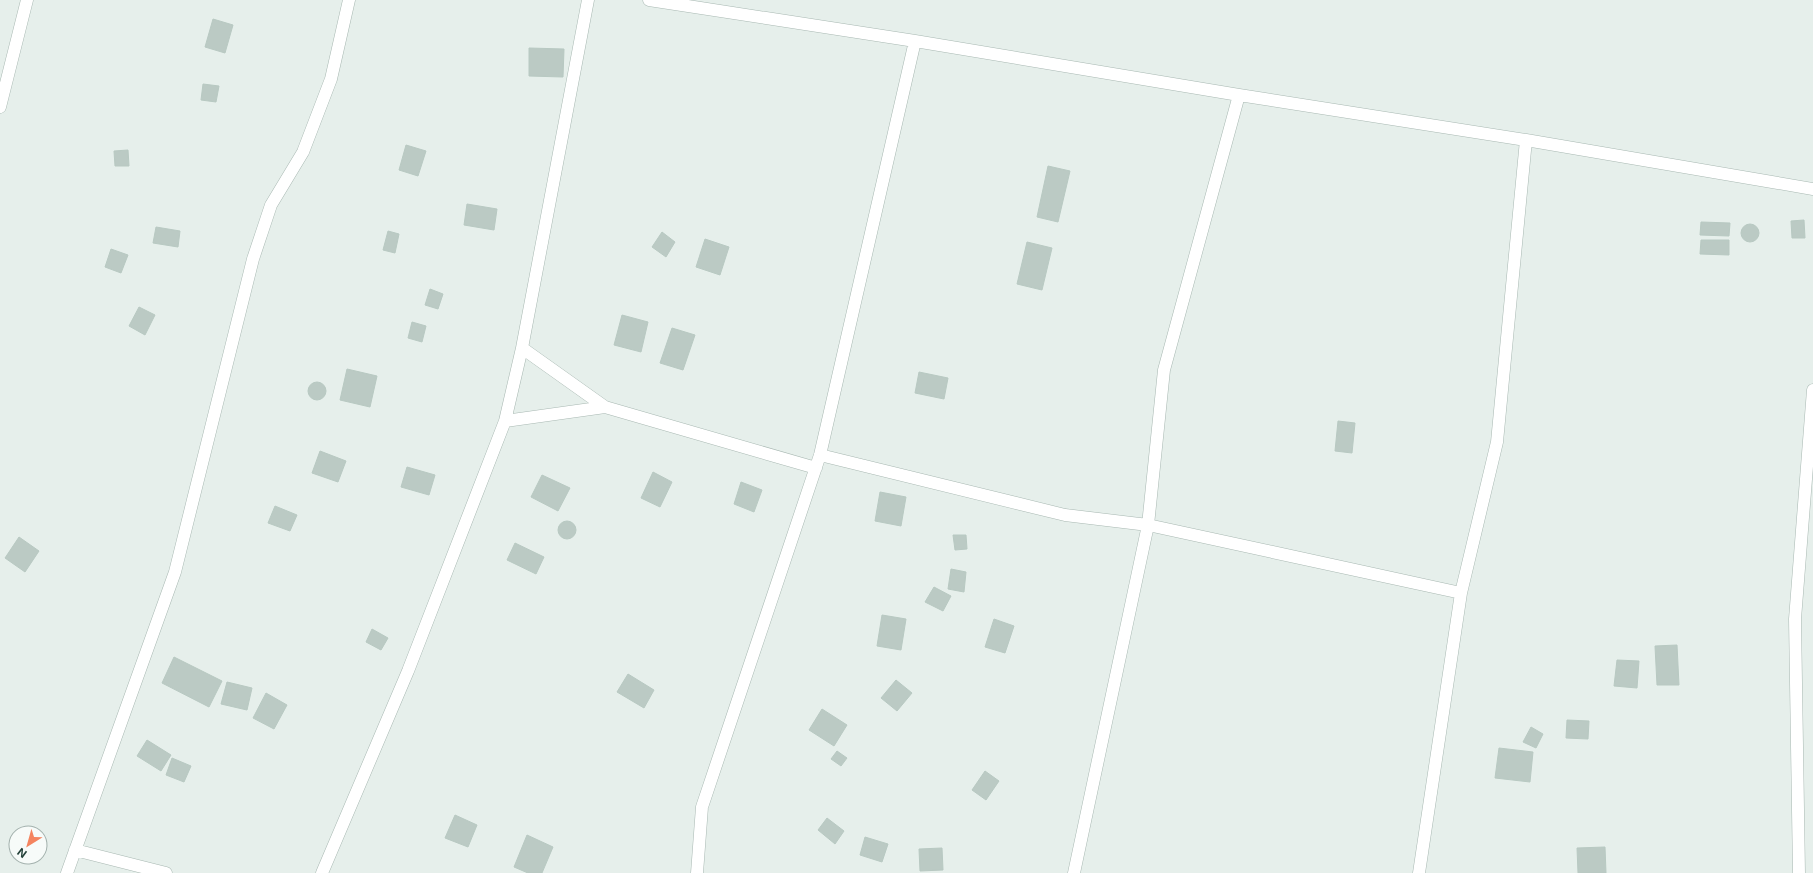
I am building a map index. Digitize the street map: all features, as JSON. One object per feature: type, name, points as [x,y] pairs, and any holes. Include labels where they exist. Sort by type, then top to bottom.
[{"type":"street","points":[[0,107],[27,0]]},
{"type":"street","points":[[66,873],[175,572],[253,259],[271,206],[303,152],[331,79],[349,0]]},
{"type":"street","points":[[322,873],[408,671],[505,421],[522,348],[588,0]]},
{"type":"street","points":[[649,0],[915,41],[1239,95],[1526,140],[1813,189]]},
{"type":"street","points":[[697,873],[702,807],[820,455],[915,41]]},
{"type":"street","points":[[1074,873],[1148,525],[1164,370],[1239,95]]},
{"type":"street","points":[[1419,873],[1461,594],[1496,442],[1526,140]]},
{"type":"street","points":[[522,348],[605,407],[816,468]]},
{"type":"street","points":[[1799,873],[1795,619],[1813,390]]},
{"type":"street","points":[[505,421],[605,407]]},
{"type":"street","points":[[820,455],[1065,515],[1148,525],[1461,594]]},
{"type":"street","points":[[75,850],[166,873]]},
{"type":"building","points":[[213,19],[233,25],[225,53],[205,47]]},
{"type":"building","points":[[529,48],[564,49],[563,77],[529,76]]},
{"type":"building","points":[[203,84],[219,86],[216,102],[201,100]]},
{"type":"building","points":[[406,145],[426,151],[418,176],[399,170]]},
{"type":"building","points":[[128,150],[129,166],[115,166],[114,151]]},
{"type":"building","points":[[1048,166],[1070,171],[1058,222],[1037,217]]},
{"type":"building","points":[[467,204],[497,209],[494,230],[464,225]]},
{"type":"building","points":[[1804,220],[1805,238],[1792,238],[1791,221]]},
{"type":"building","points":[[1701,222],[1730,223],[1729,236],[1700,235]]},
{"type":"building","points":[[1746,224],[1754,224],[1759,229],[1757,240],[1754,242],[1746,242],[1741,237],[1741,229]]},
{"type":"building","points":[[156,227],[180,231],[178,247],[153,243]]},
{"type":"building","points":[[388,231],[399,234],[395,253],[383,250]]},
{"type":"building","points":[[662,232],[675,242],[666,257],[652,247]]},
{"type":"building","points":[[705,239],[729,247],[720,275],[696,267]]},
{"type":"building","points":[[1701,240],[1729,240],[1729,255],[1700,254]]},
{"type":"building","points":[[1027,242],[1052,248],[1042,290],[1017,284]]},
{"type":"building","points":[[111,249],[128,255],[121,273],[105,267]]},
{"type":"building","points":[[430,289],[443,294],[438,309],[425,305]]},
{"type":"building","points":[[139,307],[155,315],[145,335],[129,326]]},
{"type":"building","points":[[622,315],[648,322],[641,352],[614,345]]},
{"type":"building","points":[[412,322],[426,326],[422,342],[408,338]]},
{"type":"building","points":[[672,328],[695,335],[683,370],[660,363]]},
{"type":"building","points":[[347,369],[377,376],[370,407],[340,400]]},
{"type":"building","points":[[919,372],[948,378],[944,399],[915,393]]},
{"type":"building","points":[[317,382],[323,385],[326,391],[323,397],[317,400],[311,397],[308,391],[311,385]]},
{"type":"building","points":[[1338,421],[1355,423],[1352,453],[1335,451]]},
{"type":"building","points":[[320,451],[346,461],[338,482],[312,473]]},
{"type":"building","points":[[407,467],[435,475],[429,495],[401,487]]},
{"type":"building","points":[[653,472],[672,482],[660,507],[641,498]]},
{"type":"building","points":[[542,475],[570,488],[558,511],[531,497]]},
{"type":"building","points":[[741,482],[762,490],[754,512],[734,504]]},
{"type":"building","points":[[880,492],[906,497],[901,526],[875,521]]},
{"type":"building","points":[[275,506],[297,515],[290,531],[268,523]]},
{"type":"building","points":[[567,521],[573,524],[576,530],[573,536],[567,539],[561,536],[558,530],[561,524]]},
{"type":"building","points":[[953,535],[966,535],[967,549],[955,550]]},
{"type":"building","points":[[19,537],[39,551],[25,572],[5,558]]},
{"type":"building","points":[[515,543],[544,557],[536,574],[507,560]]},
{"type":"building","points":[[951,569],[966,572],[964,592],[948,589]]},
{"type":"building","points":[[934,587],[951,596],[943,611],[925,602]]},
{"type":"building","points":[[882,615],[906,619],[901,650],[877,646]]},
{"type":"building","points":[[994,619],[1014,626],[1005,653],[985,647]]},
{"type":"building","points":[[372,629],[388,638],[381,650],[366,642]]},
{"type":"building","points":[[1677,645],[1679,685],[1657,685],[1655,646]]},
{"type":"building","points":[[174,657],[222,681],[209,707],[162,683]]},
{"type":"building","points":[[1617,660],[1639,661],[1637,688],[1614,686]]},
{"type":"building","points":[[628,674],[654,690],[644,708],[617,692]]},
{"type":"building","points":[[896,680],[912,693],[897,711],[881,698]]},
{"type":"building","points":[[227,682],[252,688],[247,710],[221,704]]},
{"type":"building","points":[[266,693],[287,705],[274,729],[253,718]]},
{"type":"building","points":[[822,709],[847,725],[834,746],[809,730]]},
{"type":"building","points":[[1567,720],[1589,721],[1588,739],[1566,738]]},
{"type":"building","points":[[1531,727],[1543,734],[1536,748],[1523,742]]},
{"type":"building","points":[[147,740],[171,755],[161,771],[137,756]]},
{"type":"building","points":[[1499,748],[1533,752],[1530,782],[1495,778]]},
{"type":"building","points":[[837,751],[847,758],[841,766],[831,759]]},
{"type":"building","points":[[172,758],[191,766],[184,782],[166,775]]},
{"type":"building","points":[[985,771],[999,781],[986,800],[972,790]]},
{"type":"building","points":[[455,815],[477,825],[468,847],[445,838]]},
{"type":"building","points":[[827,818],[844,831],[835,844],[818,830]]},
{"type":"building","points":[[527,835],[553,847],[542,873],[528,873],[514,867]]},
{"type":"building","points":[[865,837],[888,844],[882,862],[860,855]]},
{"type":"building","points":[[1605,847],[1606,873],[1578,873],[1577,848]]},
{"type":"building","points":[[942,848],[943,870],[920,871],[919,849]]}]
